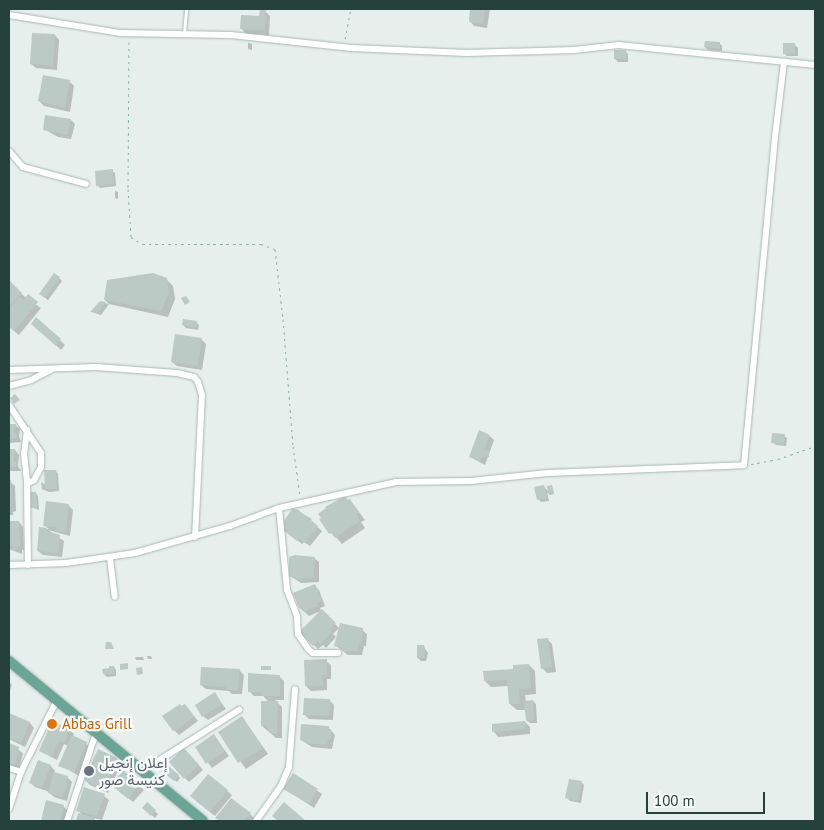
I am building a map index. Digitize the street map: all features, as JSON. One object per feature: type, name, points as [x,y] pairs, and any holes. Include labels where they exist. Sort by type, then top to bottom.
[{"type":"main road","points":[[9,661],[203,821]]},
{"type":"street","points":[[9,15],[129,33],[231,35],[343,47],[467,53],[574,50],[619,45],[815,65]]},
{"type":"street","points":[[9,566],[66,563],[110,558],[163,547],[279,508],[402,482],[471,481],[548,472],[744,465],[775,137],[784,62]]},
{"type":"street","points":[[9,152],[23,167],[86,184]]},
{"type":"street","points":[[9,370],[21,368],[51,370],[96,367],[177,373],[194,378],[198,382],[202,395],[196,537]]},
{"type":"street","points":[[9,386],[31,380],[51,370]]},
{"type":"street","points":[[9,405],[39,447],[43,460],[34,480],[28,484]]},
{"type":"street","points":[[27,430],[24,453],[28,484],[28,565]]},
{"type":"street","points":[[279,508],[287,590],[297,616],[298,634],[313,653],[338,654]]},
{"type":"street","points":[[110,558],[115,597]]},
{"type":"street","points":[[256,821],[286,776],[291,755],[294,689]]},
{"type":"street","points":[[9,809],[20,772],[57,700]]},
{"type":"street","points":[[142,771],[239,710]]},
{"type":"street","points":[[67,821],[96,733]]},
{"type":"street","points":[[9,768],[20,772]]},
{"type":"lane","points":[[184,34],[186,9]]},
{"type":"path","points":[[343,47],[350,9]]},
{"type":"path","points":[[129,33],[128,179],[131,237],[142,244],[261,244],[275,249],[283,319],[293,446],[301,503]]},
{"type":"path","points":[[744,465],[778,459],[815,446]]},
{"type":"building","points":[[260,9],[266,10],[265,30],[240,29],[241,15],[259,16]]},
{"type":"building","points":[[470,9],[485,9],[483,24],[469,22]]},
{"type":"building","points":[[32,33],[55,34],[53,66],[30,64]]},
{"type":"building","points":[[705,41],[720,42],[720,49],[704,47]]},
{"type":"building","points":[[783,43],[795,43],[795,54],[783,54]]},
{"type":"building","points":[[614,50],[626,50],[626,59],[614,59]]},
{"type":"building","points":[[43,75],[70,80],[65,108],[38,101]]},
{"type":"building","points":[[45,115],[71,119],[67,135],[43,130]]},
{"type":"building","points":[[113,169],[114,184],[96,186],[95,171]]},
{"type":"building","points":[[54,273],[60,277],[45,298],[39,294]]},
{"type":"building","points":[[153,273],[167,278],[169,293],[161,311],[104,300],[107,280]]},
{"type":"building","points":[[9,280],[22,293],[9,307]]},
{"type":"building","points":[[28,294],[38,302],[14,331],[9,327],[9,309],[19,297],[23,300]]},
{"type":"building","points":[[186,296],[190,302],[185,305],[181,298]]},
{"type":"building","points":[[100,301],[106,302],[98,313],[90,312]]},
{"type":"building","points":[[36,317],[61,339],[56,346],[31,324]]},
{"type":"building","points":[[183,319],[197,321],[196,328],[182,325]]},
{"type":"building","points":[[175,334],[202,338],[198,366],[171,362]]},
{"type":"building","points":[[15,394],[20,400],[14,404],[10,398]]},
{"type":"building","points":[[9,424],[16,424],[14,433],[17,433],[17,438],[9,439]]},
{"type":"building","points":[[479,430],[490,435],[484,450],[489,450],[489,457],[482,457],[480,461],[469,457]]},
{"type":"building","points":[[772,433],[785,434],[784,444],[771,443]]},
{"type":"building","points":[[9,449],[15,449],[14,463],[16,462],[17,467],[9,467]]},
{"type":"building","points":[[44,470],[56,470],[57,489],[45,489]]},
{"type":"building","points":[[9,480],[11,480],[11,507],[9,507]]},
{"type":"building","points":[[544,485],[547,498],[537,500],[534,487]]},
{"type":"building","points":[[552,485],[554,493],[548,494],[547,486]]},
{"type":"building","points":[[30,492],[36,492],[37,508],[30,508]]},
{"type":"building","points":[[345,496],[348,500],[350,499],[359,513],[356,515],[360,521],[335,538],[331,533],[329,534],[319,519],[321,518],[318,514],[325,507]]},
{"type":"building","points":[[46,501],[69,504],[66,532],[55,531],[56,527],[43,526]]},
{"type":"building","points":[[293,508],[312,519],[318,526],[305,543],[299,538],[297,541],[283,530],[285,528],[281,525]]},
{"type":"building","points":[[9,521],[19,521],[20,546],[18,546],[18,549],[13,550],[13,546],[9,546]]},
{"type":"building","points":[[39,527],[47,528],[47,531],[60,535],[58,553],[37,551]]},
{"type":"building","points":[[295,555],[315,557],[314,578],[295,579],[295,577],[289,577],[289,557]]},
{"type":"building","points":[[315,584],[322,601],[317,603],[318,606],[304,612],[302,607],[299,608],[293,593]]},
{"type":"building","points":[[322,609],[336,623],[330,629],[332,632],[320,644],[318,641],[313,646],[299,632]]},
{"type":"building","points":[[340,623],[363,628],[362,643],[360,642],[357,651],[342,651],[343,648],[334,646]]},
{"type":"building","points":[[548,638],[552,667],[541,669],[537,639]]},
{"type":"building","points":[[106,642],[111,642],[114,649],[105,649]]},
{"type":"building","points":[[417,645],[424,645],[424,658],[417,658]]},
{"type":"building","points":[[327,659],[327,675],[322,675],[323,686],[305,686],[304,660]]},
{"type":"building","points":[[128,663],[128,669],[120,670],[120,664]]},
{"type":"building","points":[[529,664],[531,688],[519,689],[520,704],[509,704],[507,680],[484,681],[483,671],[513,669],[513,665]]},
{"type":"building","points":[[109,666],[114,666],[114,674],[103,674],[102,669],[109,668]]},
{"type":"building","points":[[261,666],[271,666],[271,670],[261,670]]},
{"type":"building","points":[[142,667],[143,674],[137,675],[136,668]]},
{"type":"building","points":[[201,667],[240,669],[238,690],[226,690],[226,687],[200,685]]},
{"type":"building","points":[[248,673],[280,675],[280,696],[261,696],[261,692],[248,692]]},
{"type":"building","points":[[215,692],[222,704],[202,717],[195,705]]},
{"type":"building","points":[[304,698],[330,699],[329,716],[303,715]]},
{"type":"building","points":[[533,700],[534,721],[526,721],[524,701]]},
{"type":"building","points":[[261,701],[278,701],[277,734],[270,733],[266,726],[261,726]]},
{"type":"building","points":[[180,704],[181,706],[185,704],[194,716],[177,730],[173,731],[162,716]]},
{"type":"building","points":[[9,713],[30,722],[21,743],[9,738]]},
{"type":"building","points":[[242,716],[263,748],[238,763],[218,732]]},
{"type":"building","points":[[52,721],[70,729],[64,743],[59,741],[52,757],[39,751]]},
{"type":"building","points":[[525,721],[526,729],[492,732],[492,724]]},
{"type":"building","points":[[301,724],[329,726],[329,729],[331,729],[331,739],[328,739],[327,745],[306,743],[306,741],[300,740]]},
{"type":"building","points":[[214,734],[225,751],[206,764],[195,747]]},
{"type":"building","points":[[72,735],[87,742],[74,772],[58,766]]},
{"type":"building","points":[[9,743],[19,747],[15,765],[9,763]]},
{"type":"building","points":[[184,748],[199,765],[184,779],[169,762]]},
{"type":"building","points":[[98,749],[117,758],[103,789],[84,780]]},
{"type":"building","points":[[38,760],[51,765],[42,788],[29,783]]},
{"type":"building","points":[[167,765],[179,775],[174,781],[162,771]]},
{"type":"building","points":[[123,770],[140,784],[128,799],[111,785]]},
{"type":"building","points":[[54,772],[68,776],[66,783],[68,784],[62,797],[48,793]]},
{"type":"building","points":[[293,773],[318,789],[309,804],[283,789]]},
{"type":"building","points":[[208,774],[228,790],[210,812],[190,796]]},
{"type":"building","points":[[569,779],[582,781],[578,801],[565,798]]},
{"type":"building","points":[[84,787],[105,794],[97,816],[76,811]]},
{"type":"building","points":[[231,798],[251,813],[244,821],[220,821],[215,818]]},
{"type":"building","points":[[46,800],[64,805],[60,821],[41,821]]},
{"type":"building","points":[[147,802],[156,810],[151,816],[142,808]]},
{"type":"building","points":[[284,802],[306,821],[278,821],[272,816]]},
{"type":"building","points":[[78,813],[95,818],[94,821],[76,821]]},
{"type":"place","name":"Abbas Grill","points":[[52,724]]},
{"type":"place","name":"إعلان إنجيل كنيسة صور","points":[[89,771]]}]
